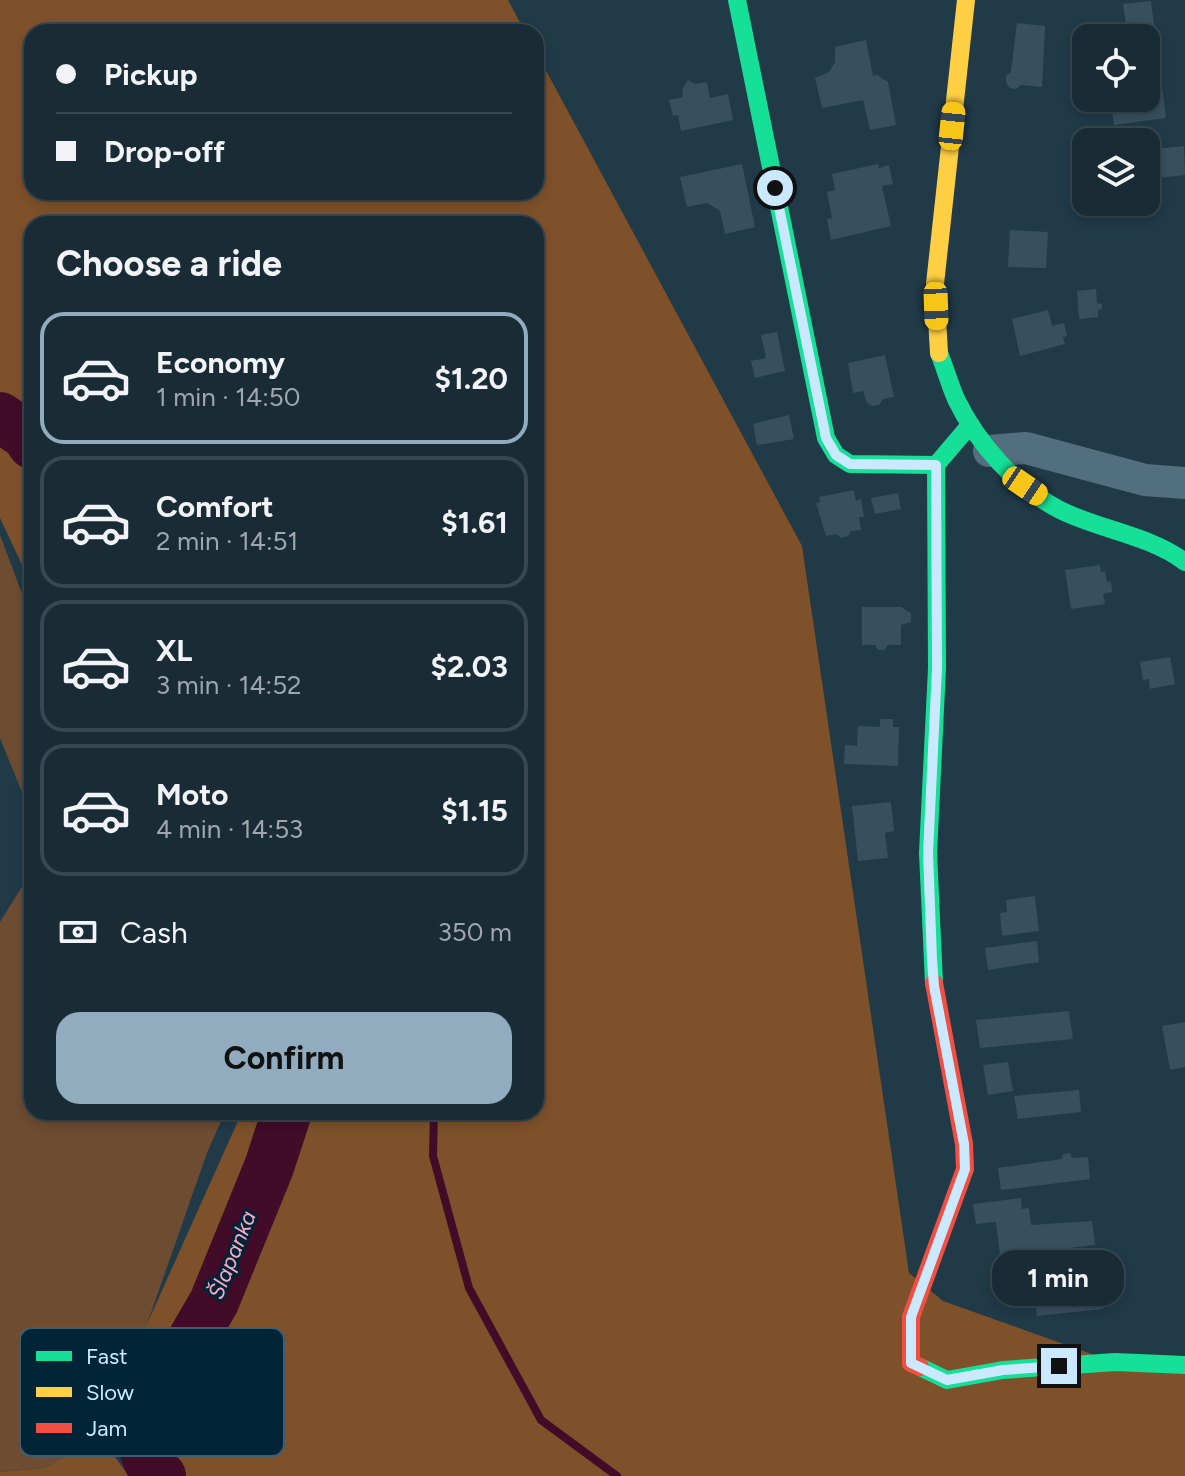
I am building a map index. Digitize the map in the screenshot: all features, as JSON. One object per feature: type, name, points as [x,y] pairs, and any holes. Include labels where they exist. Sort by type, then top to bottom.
[{"type":"street","points":[[737,0],[826,438],[836,455],[850,464],[936,465]]},
{"type":"street","points":[[966,0],[935,284],[938,350],[957,401],[989,451],[1025,486],[1060,510],[1134,537],[1185,562]]},
{"type":"street","points":[[970,425],[936,465],[937,668],[928,853],[934,986],[964,1144],[965,1169],[911,1317],[911,1363],[947,1380],[1003,1370],[1115,1362],[1185,1365]]},
{"type":"street","points":[[989,451],[1026,448],[1145,480],[1185,483]]},
{"type":"shaded area","points":[[0,0],[508,0],[521,24],[24,24],[24,200],[544,200],[544,67],[802,546],[909,1273],[943,1301],[1114,1362],[1185,1367],[1185,1476],[162,1476],[145,1456],[284,1456],[284,1328],[145,1328],[238,1120],[544,1120],[544,216],[24,216],[24,569],[0,518]]},
{"type":"shaded area","points":[[0,535],[24,599],[24,797],[0,738]]},
{"type":"shaded area","points":[[24,883],[24,1120],[221,1120],[146,1328],[20,1328],[20,1456],[64,1456],[45,1468],[0,1472],[0,922]]},
{"type":"shaded area","points":[[64,1456],[114,1456],[129,1476],[0,1476],[0,1472],[45,1468]]},
{"type":"building","points":[[1151,1],[1154,24],[1126,24],[1123,4]]},
{"type":"building","points":[[1017,23],[1045,26],[1042,87],[1021,85],[1016,89],[1006,83],[1006,76],[1011,72]]},
{"type":"building","points":[[866,40],[873,76],[877,75],[888,82],[896,125],[870,130],[863,100],[822,108],[815,78],[829,72],[835,62],[835,47]]},
{"type":"building","points":[[1160,71],[1166,118],[1114,125],[1113,112],[1160,112]]},
{"type":"building","points":[[688,80],[695,84],[707,82],[710,98],[728,94],[733,120],[681,131],[678,115],[673,116],[669,100],[683,97],[682,90]]},
{"type":"building","points":[[1184,146],[1185,175],[1160,178],[1160,149]]},
{"type":"building","points":[[742,164],[755,227],[725,234],[720,211],[707,203],[687,207],[680,177]]},
{"type":"building","points":[[878,164],[879,168],[889,165],[893,184],[882,186],[891,226],[831,240],[827,219],[832,218],[827,192],[835,190],[832,174]]},
{"type":"building","points":[[1010,230],[1048,232],[1046,268],[1008,267]]},
{"type":"building","points":[[1096,289],[1097,303],[1102,304],[1098,317],[1079,319],[1077,291]]},
{"type":"building","points":[[1048,310],[1052,326],[1064,323],[1065,344],[1020,356],[1012,319]]},
{"type":"building","points":[[777,332],[785,371],[755,378],[751,361],[766,358],[761,335]]},
{"type":"building","points":[[885,355],[894,397],[872,406],[866,402],[863,391],[853,393],[848,363]]},
{"type":"building","points":[[789,415],[794,439],[757,445],[753,424]]},
{"type":"building","points":[[854,490],[856,501],[861,499],[864,517],[859,517],[861,530],[851,531],[841,538],[836,534],[826,536],[816,503],[820,502],[819,497]]},
{"type":"building","points":[[898,493],[901,509],[875,514],[871,498]]},
{"type":"building","points":[[1100,565],[1107,582],[1111,581],[1112,592],[1103,594],[1105,604],[1071,609],[1065,570]]},
{"type":"building","points":[[862,607],[901,607],[911,613],[911,622],[901,625],[901,645],[888,645],[884,650],[878,650],[875,645],[862,645]]},
{"type":"building","points":[[1170,657],[1175,684],[1150,689],[1149,679],[1143,680],[1140,662]]},
{"type":"building","points":[[880,719],[893,719],[893,727],[899,727],[898,766],[844,764],[845,745],[857,746],[858,726],[880,727]]},
{"type":"building","points":[[891,802],[894,831],[885,833],[888,858],[858,861],[852,806]]},
{"type":"building","points":[[1035,896],[1039,931],[1002,936],[1000,913],[1007,912],[1006,900]]},
{"type":"building","points":[[1037,941],[1039,962],[988,970],[985,948]]},
{"type":"building","points":[[1069,1011],[1073,1039],[980,1048],[976,1020]]},
{"type":"building","points":[[1185,1022],[1185,1067],[1170,1070],[1162,1026]]},
{"type":"building","points":[[1008,1062],[1013,1091],[988,1095],[983,1065]]},
{"type":"building","points":[[1079,1090],[1081,1112],[1018,1119],[1014,1096]]},
{"type":"building","points":[[1070,1153],[1072,1158],[1088,1157],[1090,1179],[1001,1190],[998,1168],[1062,1159],[1063,1154]]},
{"type":"building","points":[[1021,1198],[1022,1209],[1029,1208],[1031,1225],[1092,1221],[1095,1245],[1000,1256],[996,1222],[976,1224],[973,1204]]},
{"type":"building","points":[[1078,1274],[1079,1289],[1101,1287],[1103,1309],[1037,1316],[1033,1279]]},
{"type":"waterway","name":"Šlapanka","points":[[0,417],[24,434]]},
{"type":"waterway","name":"Šlapanka","points":[[199,1328],[214,1302],[269,1167],[284,1120]]},
{"type":"waterway","points":[[434,1120],[433,1156],[469,1288],[541,1420],[617,1476]]},
{"type":"waterway","name":"Šlapanka","points":[[147,1456],[161,1476]]},
{"type":"traffic: fast","points":[[737,0],[826,438],[836,455],[850,464],[936,465]]},
{"type":"traffic: fast","points":[[939,353],[956,399],[975,432],[1000,463],[1029,490],[1060,510],[1156,545],[1185,562]]},
{"type":"traffic: fast","points":[[934,983],[928,853],[937,668],[936,465],[970,425]]},
{"type":"traffic: fast","points":[[920,1367],[947,1380],[1003,1370],[1115,1362],[1185,1365]]},
{"type":"traffic: slow","points":[[939,353],[935,284],[966,0]]},
{"type":"traffic: jam","points":[[920,1367],[911,1363],[911,1317],[965,1169],[964,1144],[934,983]]},
{"type":"route","points":[[775,188],[826,438],[836,455],[850,464],[936,465],[937,668],[928,853],[932,960],[934,986],[964,1144],[965,1169],[911,1317],[911,1363],[947,1380],[1003,1370],[1059,1366]]}]
